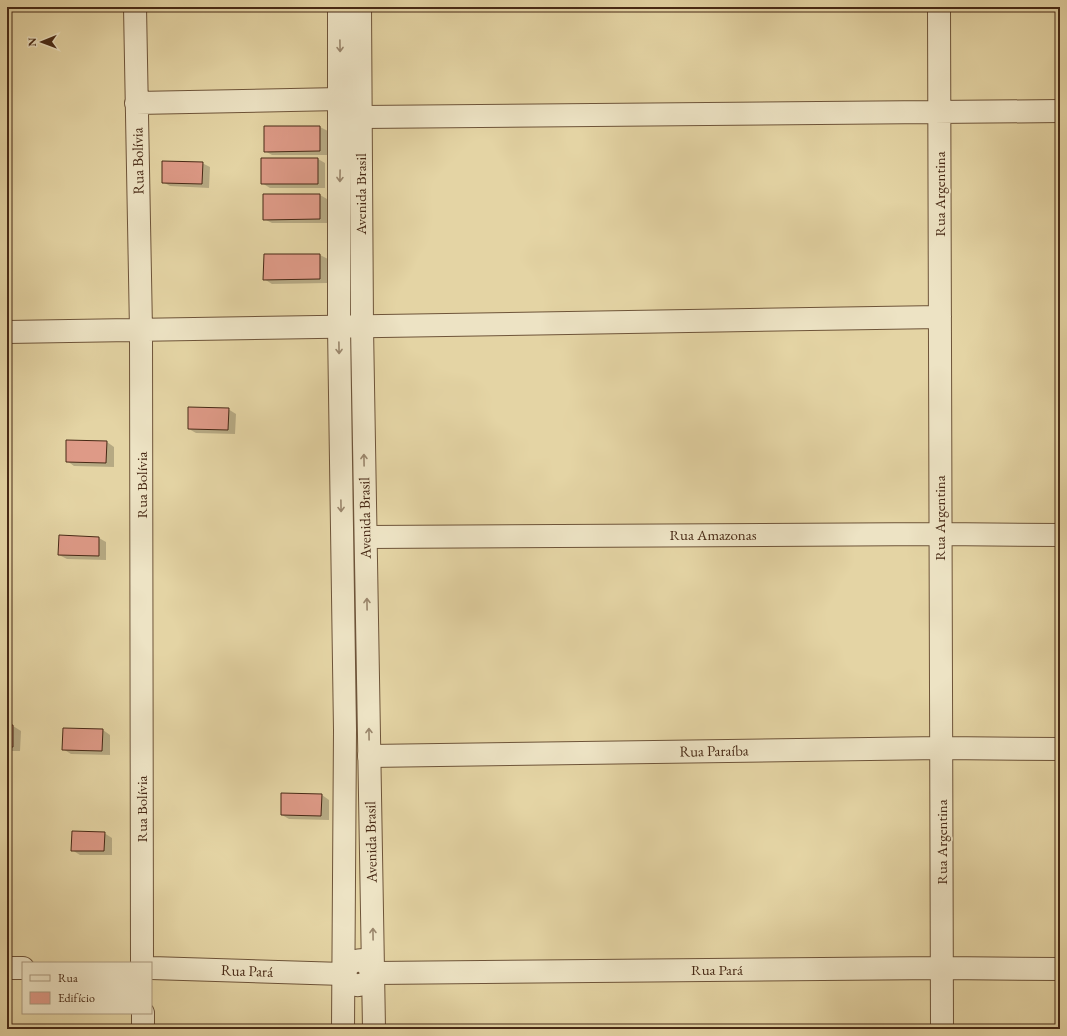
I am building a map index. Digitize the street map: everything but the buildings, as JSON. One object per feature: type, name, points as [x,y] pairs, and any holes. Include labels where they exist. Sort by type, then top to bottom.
[{"type":"street","name":"Rua Bolívia","points":[[135,7],[141,330],[142,962]]},
{"type":"street","name":"Avenida Brasil","points":[[339,7],[339,327],[345,730],[343,1029]]},
{"type":"street","name":"Avenida Brasil","points":[[360,7],[362,327],[374,1029]]},
{"type":"street","name":"Rua Argentina","points":[[940,7],[942,1029]]},
{"type":"street","points":[[136,103],[340,99]]},
{"type":"street","points":[[361,117],[1060,111]]},
{"type":"street","points":[[7,332],[940,317]]},
{"type":"street","name":"Rua Amazonas","points":[[366,537],[940,534],[1060,535]]},
{"type":"street","name":"Rua Paraíba","points":[[369,756],[941,748],[1060,749]]},
{"type":"street","points":[[343,974],[349,964],[355,960],[362,960],[374,973]]},
{"type":"street","points":[[7,968],[22,968]]},
{"type":"street","name":"Rua Pará","points":[[152,968],[343,974]]},
{"type":"street","name":"Rua Pará","points":[[374,973],[942,968],[1060,969]]},
{"type":"street","points":[[143,1014],[143,1029]]}]
